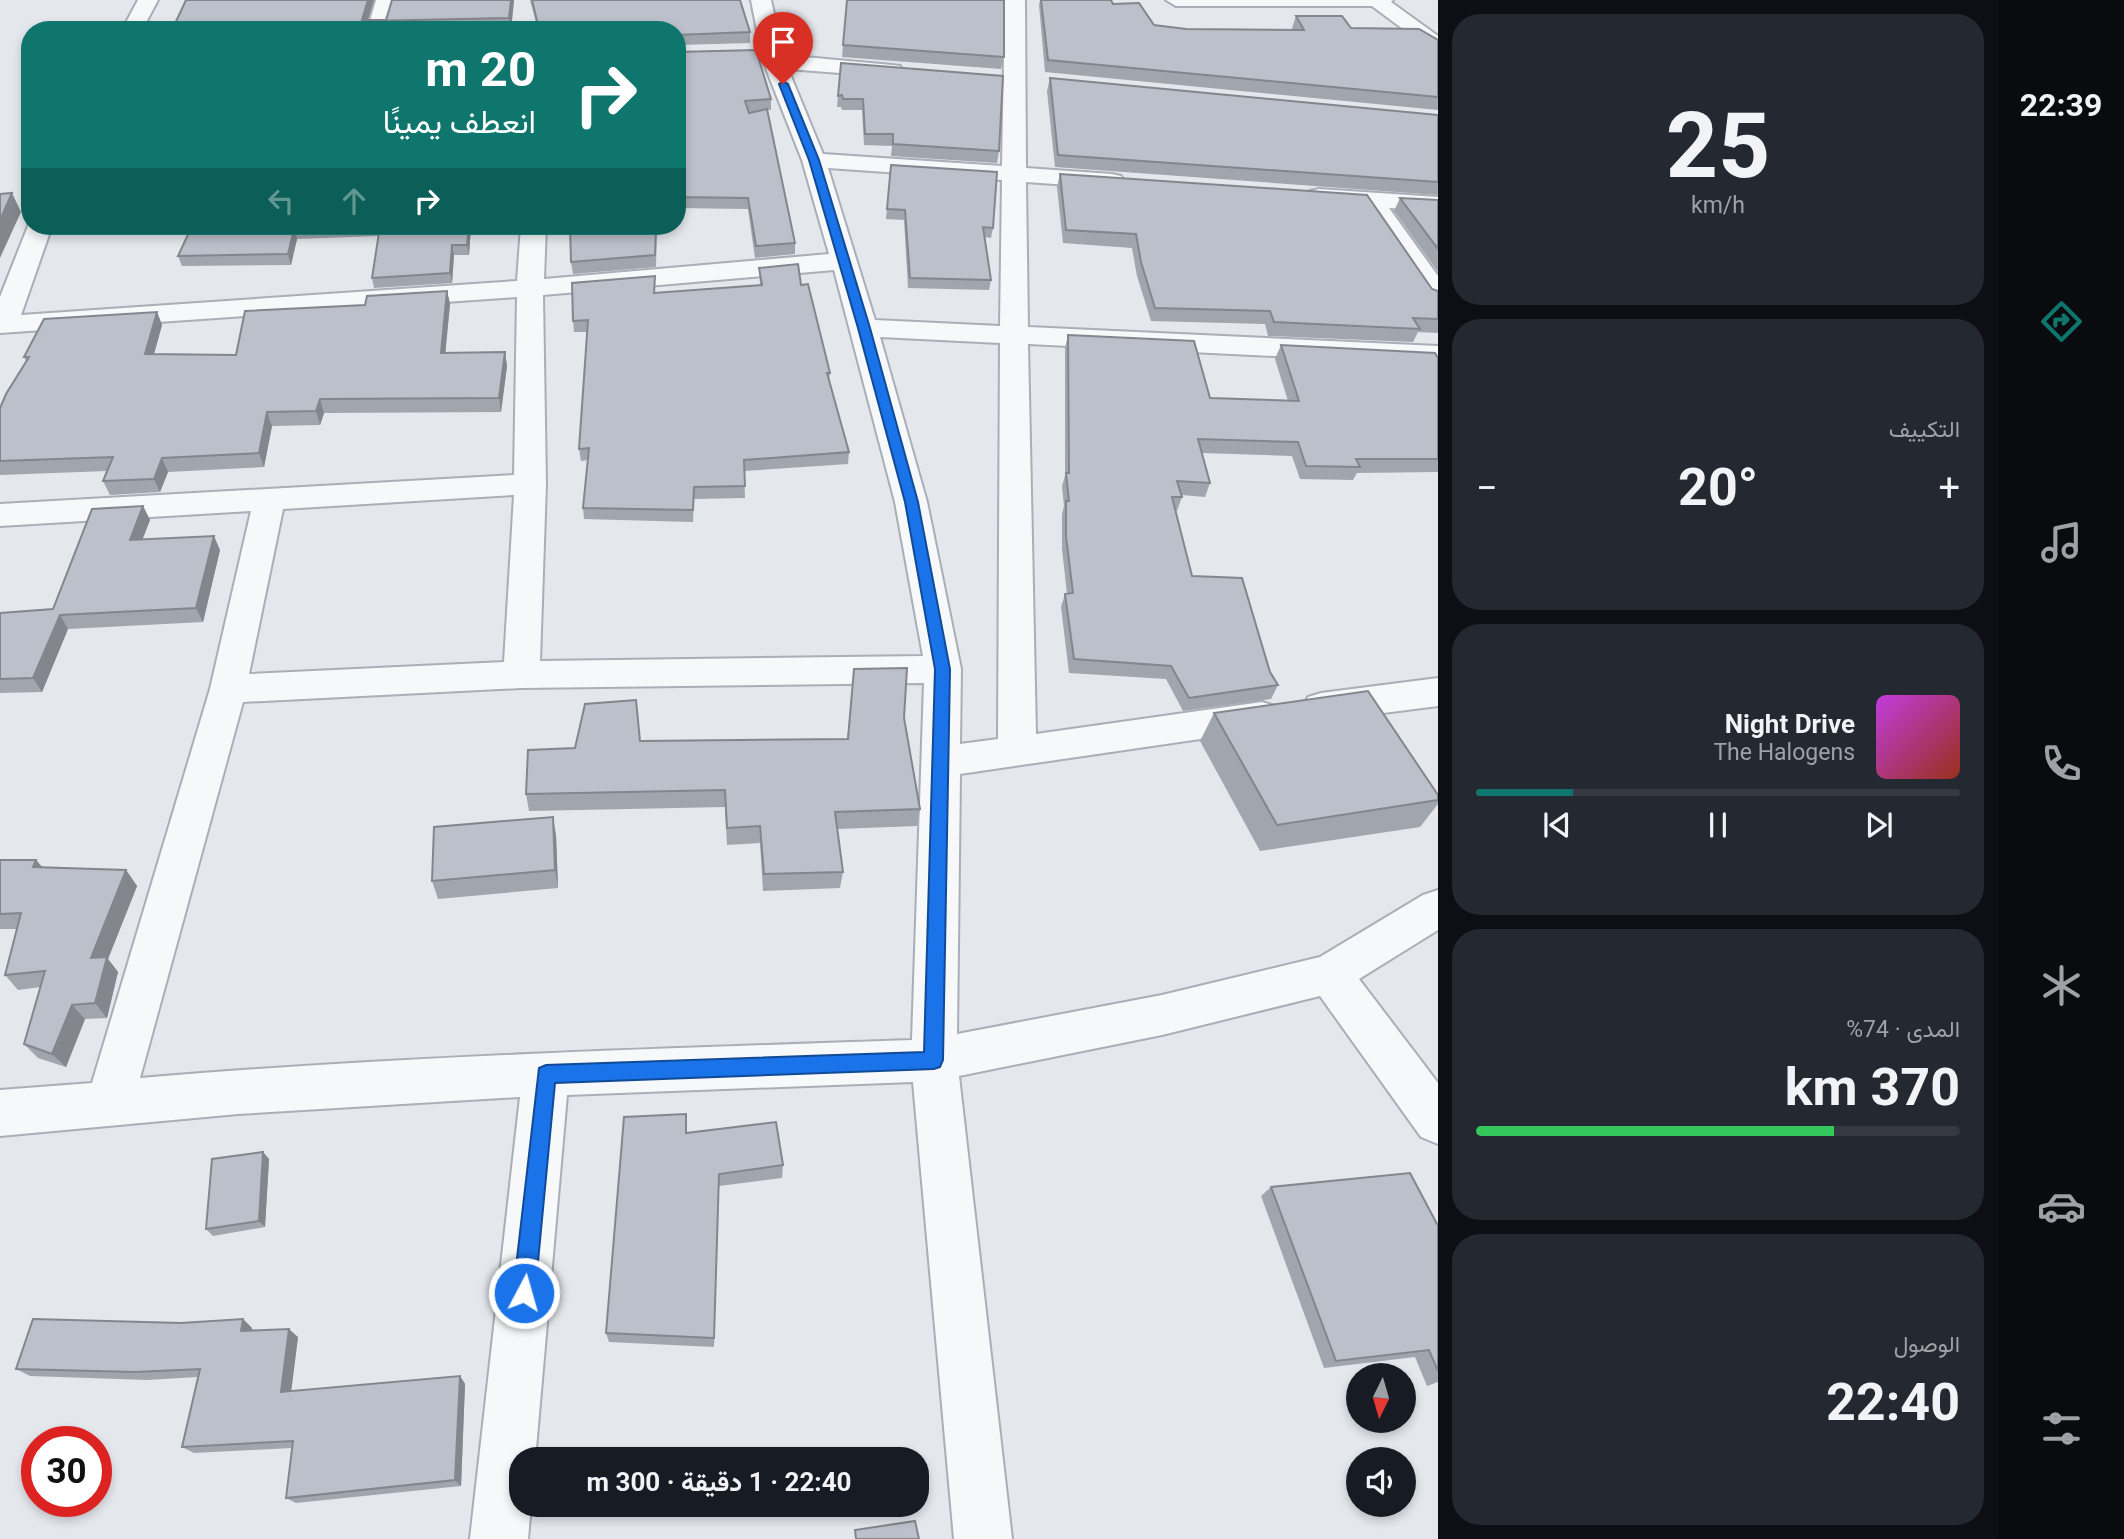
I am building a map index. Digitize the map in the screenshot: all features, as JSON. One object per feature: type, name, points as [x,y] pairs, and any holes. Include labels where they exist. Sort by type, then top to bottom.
[{"type":"street","points":[[137,21],[148,0]]},
{"type":"street","points":[[380,21],[386,0]]},
{"type":"street","points":[[761,0],[763,54],[814,160],[864,328],[911,502],[943,669],[934,1060],[983,1539]]},
{"type":"street","points":[[1015,0],[1013,79],[1016,335],[1013,494],[1017,753]]},
{"type":"street","points":[[1176,0],[1383,0]]},
{"type":"street","points":[[1376,0],[1438,46]]},
{"type":"street","points":[[763,54],[917,72]]},
{"type":"street","points":[[814,160],[1138,183]]},
{"type":"street","points":[[1302,195],[1438,204]]},
{"type":"street","points":[[1371,200],[1438,295]]},
{"type":"street","points":[[35,235],[2,324],[530,288],[844,261]]},
{"type":"street","points":[[521,675],[530,485],[533,235]]},
{"type":"street","points":[[864,328],[1438,355]]},
{"type":"street","points":[[0,515],[530,485]]},
{"type":"street","points":[[109,1105],[228,689],[269,500]]},
{"type":"street","points":[[228,689],[521,675],[943,669]]},
{"type":"street","points":[[942,762],[1380,698],[1438,692]]},
{"type":"street","points":[[0,1113],[238,1092],[546,1074],[934,1060],[1162,1015],[1330,974],[1438,908]]},
{"type":"street","points":[[1330,974],[1438,1121]]},
{"type":"street","points":[[499,1539],[546,1074]]},
{"type":"building","points":[[186,0],[368,0],[362,20],[386,20],[392,0],[511,0],[509,18],[368,21],[176,21]]},
{"type":"building","points":[[532,0],[740,0],[750,32],[686,35],[686,21],[537,21]]},
{"type":"building","points":[[847,0],[1004,0],[1004,57],[843,45]]},
{"type":"building","points":[[1041,0],[1111,0],[1113,4],[1139,3],[1154,25],[1186,29],[1304,30],[1296,16],[1342,16],[1351,28],[1419,29],[1438,40],[1438,97],[1048,60]]},
{"type":"building","points":[[756,50],[771,99],[745,101],[749,113],[767,109],[795,243],[756,246],[748,198],[686,197],[686,52]]},
{"type":"building","points":[[841,63],[1003,76],[999,151],[893,144],[893,134],[865,134],[863,99],[843,99],[842,95],[838,96]]},
{"type":"building","points":[[1050,78],[1438,115],[1438,182],[1058,155]]},
{"type":"building","points":[[891,165],[997,172],[993,228],[983,227],[991,280],[910,278],[905,210],[887,209]]},
{"type":"building","points":[[1060,174],[1367,195],[1432,289],[1438,291],[1438,319],[1413,318],[1420,329],[1274,322],[1270,311],[1155,308],[1141,262],[1136,234],[1066,230]]},
{"type":"building","points":[[12,193],[0,220],[0,194]]},
{"type":"building","points":[[1400,198],[1438,200],[1438,249]]},
{"type":"building","points":[[188,235],[293,235],[288,254],[178,256]]},
{"type":"building","points":[[379,235],[468,235],[467,245],[452,245],[450,273],[372,278]]},
{"type":"building","points":[[570,235],[656,235],[655,255],[571,262]]},
{"type":"building","points":[[798,264],[801,285],[808,284],[830,373],[827,373],[849,452],[744,460],[745,486],[694,487],[693,510],[583,508],[589,448],[579,449],[588,320],[573,321],[572,283],[655,276],[654,293],[762,285],[759,268]]},
{"type":"building","points":[[447,291],[441,353],[505,352],[499,398],[320,399],[316,411],[267,412],[259,453],[162,458],[154,479],[103,481],[113,457],[0,461],[0,408],[29,357],[24,357],[44,319],[157,312],[145,354],[236,355],[245,311],[365,305],[367,296]]},
{"type":"building","points":[[1068,335],[1194,341],[1210,398],[1299,401],[1281,345],[1435,353],[1438,358],[1438,459],[1356,459],[1360,467],[1306,466],[1298,442],[1198,439],[1210,483],[1177,481],[1182,497],[1172,497],[1192,576],[1242,578],[1270,672],[1278,685],[1189,698],[1171,666],[1074,659],[1065,594],[1073,593],[1066,536],[1066,501],[1069,501],[1066,473],[1069,473]]},
{"type":"building","points":[[143,506],[130,540],[214,536],[196,608],[60,615],[33,678],[0,679],[0,613],[53,609],[92,509]]},
{"type":"building","points":[[907,668],[904,718],[920,809],[835,812],[843,872],[764,874],[760,826],[727,828],[725,790],[526,794],[528,750],[575,748],[585,704],[636,700],[640,741],[848,739],[854,669]]},
{"type":"building","points":[[1368,691],[1438,795],[1438,800],[1277,825],[1214,713]]},
{"type":"building","points":[[553,817],[555,870],[432,881],[434,827]]},
{"type":"building","points":[[0,860],[36,860],[33,867],[126,870],[91,958],[107,957],[95,1003],[72,1005],[52,1054],[24,1044],[45,971],[5,975],[21,913],[0,914]]},
{"type":"building","points":[[686,1114],[686,1133],[776,1122],[783,1165],[719,1174],[714,1338],[606,1333],[624,1117]]},
{"type":"building","points":[[263,1152],[259,1221],[206,1229],[212,1159]]},
{"type":"building","points":[[1410,1173],[1438,1224],[1438,1371],[1429,1350],[1336,1361],[1271,1187]]},
{"type":"building","points":[[33,1319],[181,1323],[243,1319],[241,1331],[289,1329],[281,1392],[460,1376],[455,1480],[286,1498],[293,1441],[182,1447],[200,1369],[135,1372],[16,1369]]},
{"type":"building","points":[[915,1521],[919,1539],[856,1539],[855,1530]]},
{"type":"route","points":[[524,1293],[546,1074],[934,1060],[943,669],[911,502],[864,328],[814,160],[783,84]]}]
